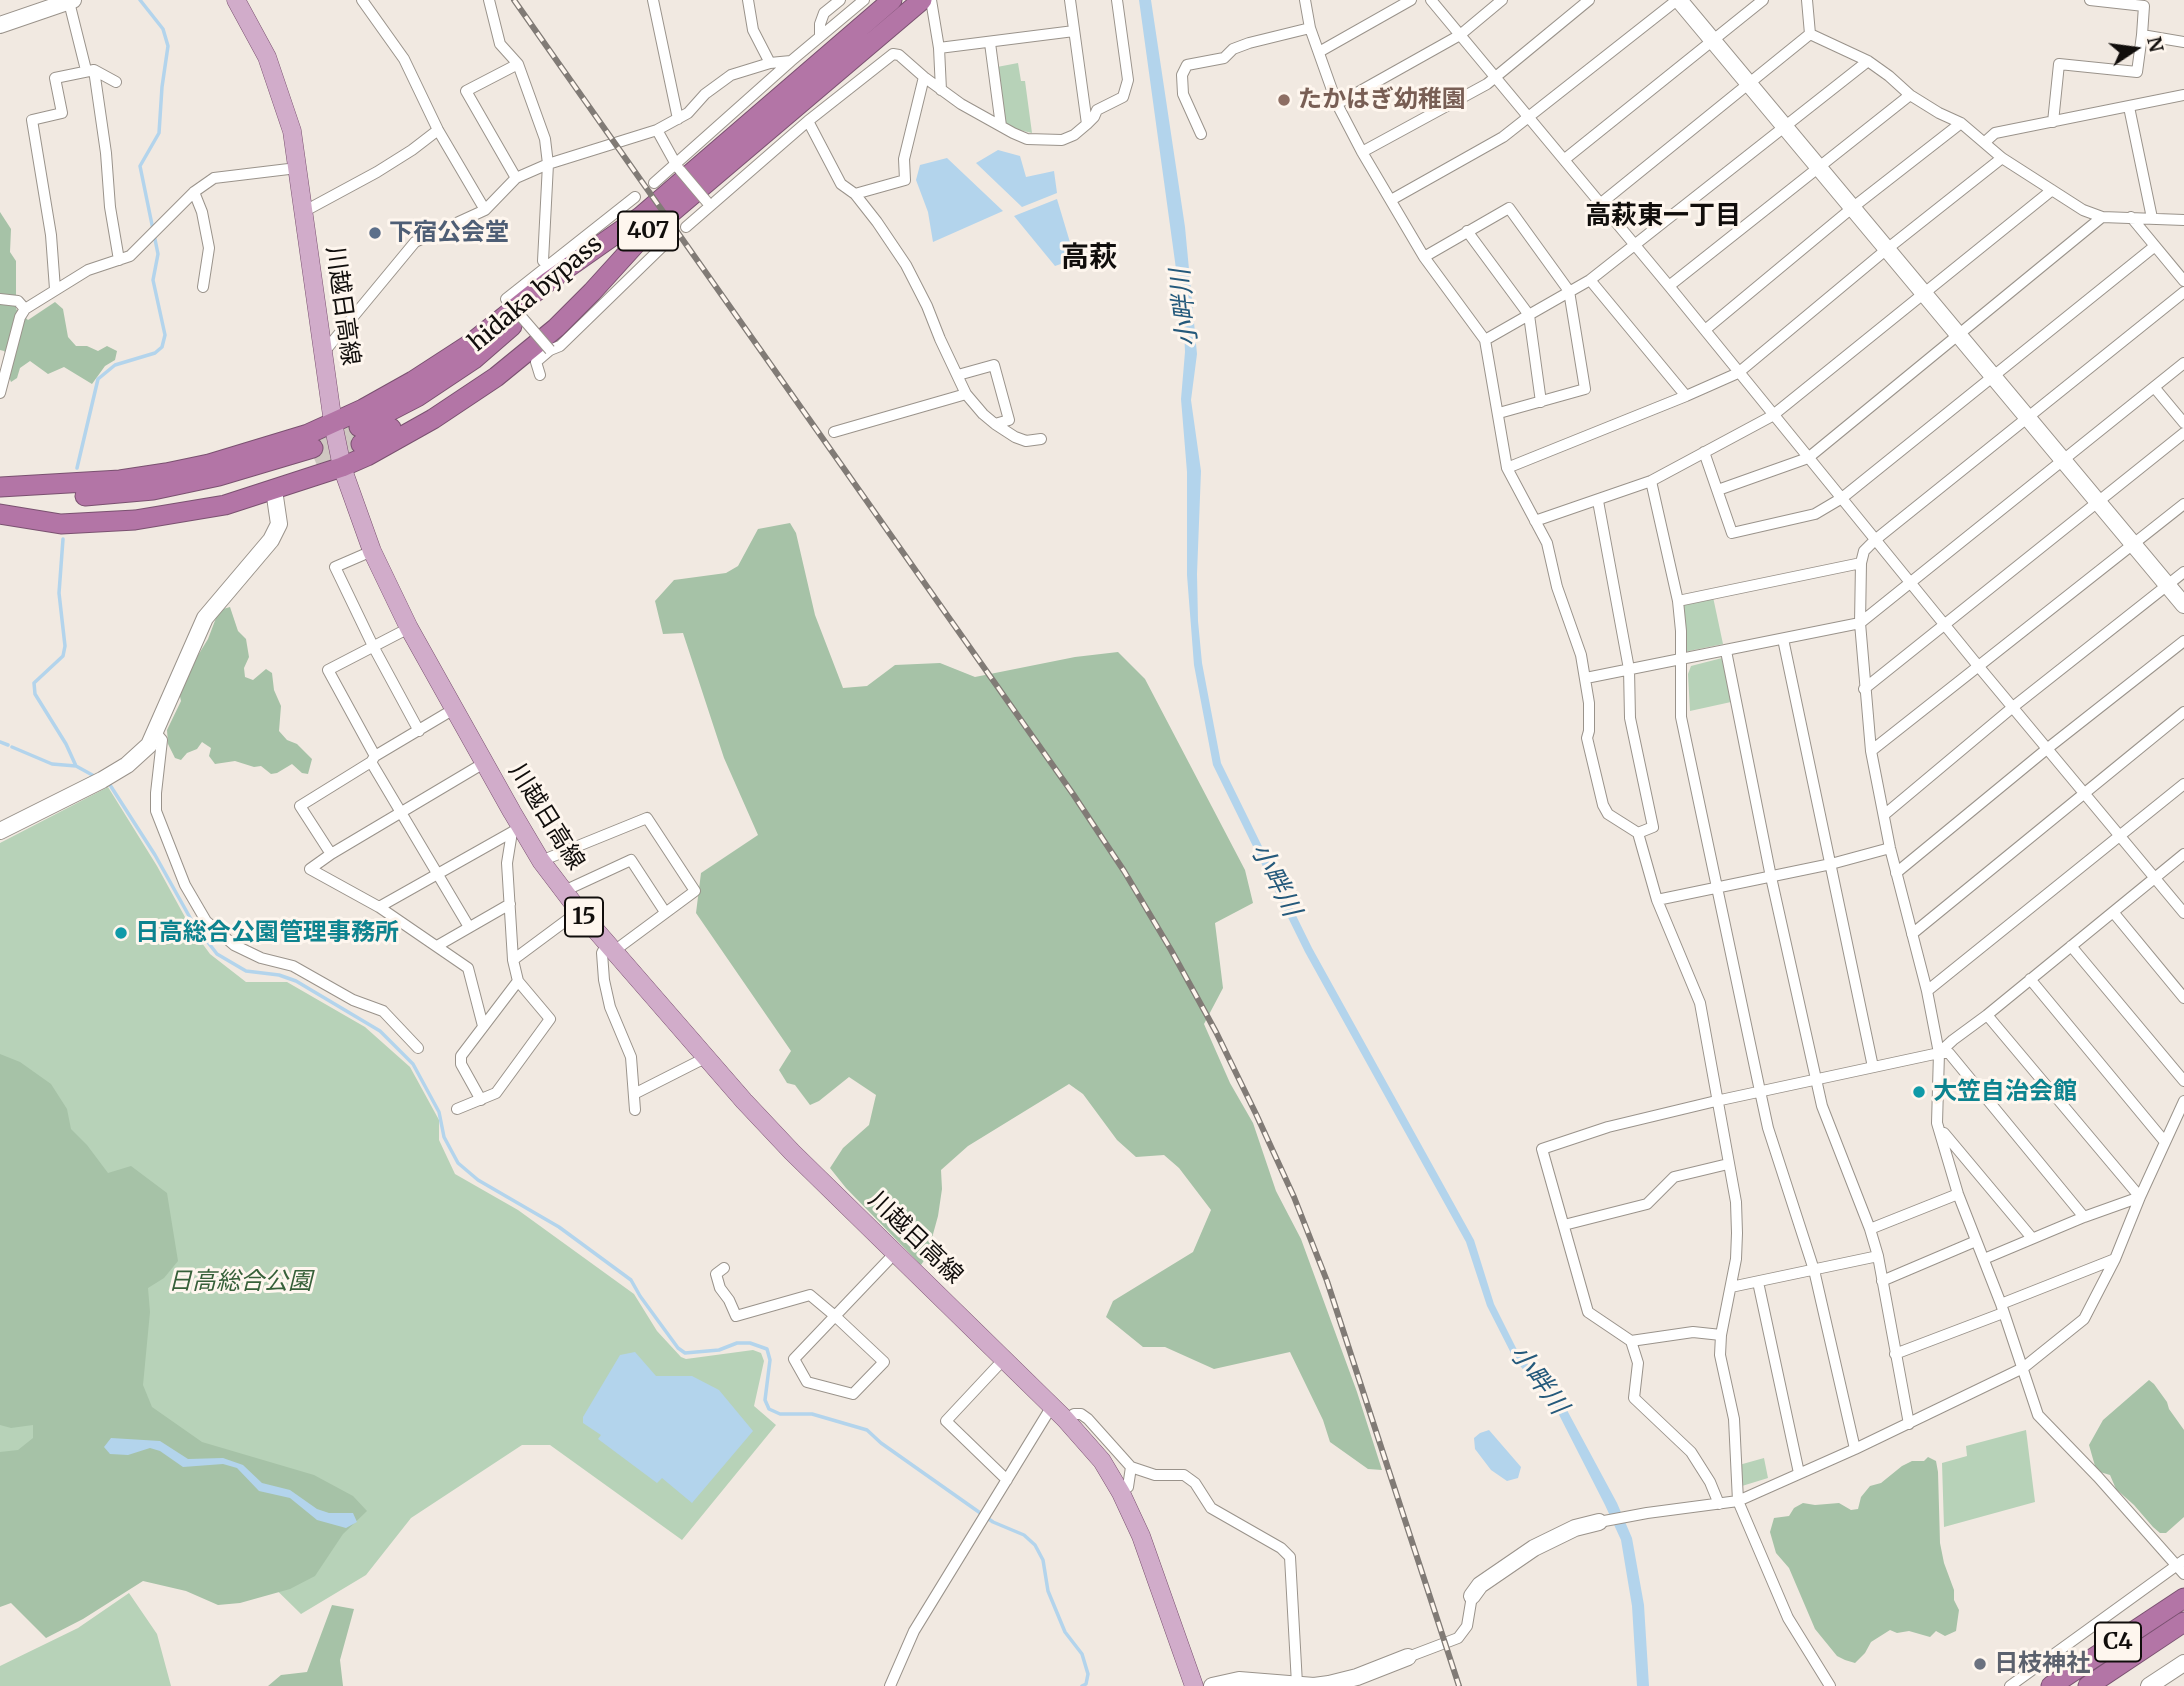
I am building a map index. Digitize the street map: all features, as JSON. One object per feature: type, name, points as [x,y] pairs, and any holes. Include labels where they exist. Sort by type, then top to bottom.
[{"type":"highway","name":"hidaka bypass","points":[[892,0],[474,359],[360,436],[421,412],[488,368],[922,0]]},
{"type":"highway","name":"407","points":[[0,493],[74,504],[166,473],[209,464],[308,434],[413,381],[470,344],[549,281],[640,217]]},
{"type":"highway","name":"407","points":[[0,487],[135,520],[225,505],[342,467],[433,419],[496,377],[574,310],[641,238]]},
{"type":"highway","name":"407","points":[[0,512],[74,504],[159,504],[225,492],[315,455]]},
{"type":"highway","name":"C4","points":[[2051,1686],[2184,1598]]},
{"type":"highway","name":"C4","points":[[2088,1686],[2184,1622]]},
{"type":"main road","name":"川越日高線","points":[[236,0],[267,57],[292,131],[333,423],[342,467],[372,551],[409,628],[484,763],[517,830],[579,911],[792,1152],[1052,1406],[1102,1461],[1121,1493],[1149,1558],[1194,1686]]},
{"type":"street","points":[[362,0],[404,59],[438,130],[485,209]]},
{"type":"street","points":[[489,0],[500,44],[518,64],[545,139],[548,164],[543,261]]},
{"type":"street","points":[[653,0],[678,119]]},
{"type":"street","points":[[748,0],[753,30],[770,63]]},
{"type":"street","points":[[820,36],[824,13],[840,0]]},
{"type":"street","points":[[654,183],[678,167],[791,61],[864,0]]},
{"type":"street","points":[[931,0],[939,48],[941,90]]},
{"type":"street","points":[[1070,0],[1087,124]]},
{"type":"street","points":[[685,227],[808,121],[893,54],[899,55],[941,90],[1001,127],[1027,139],[1062,140],[1074,135],[1087,124],[1097,110],[1123,97],[1128,80],[1117,0]]},
{"type":"street","points":[[1305,0],[1310,28],[1338,104],[1362,152],[1424,257],[1485,340],[1507,468],[1547,543],[1557,587],[1581,655],[1590,703],[1587,738],[1604,804],[1608,814],[1638,833],[1657,900],[1700,1003],[1736,1202],[1738,1233],[1720,1355],[1734,1419],[1738,1501],[1788,1618],[1830,1686]]},
{"type":"street","points":[[1319,52],[1411,0]]},
{"type":"street","points":[[1431,0],[1565,159],[1772,416],[2184,913]]},
{"type":"street","points":[[1338,104],[1460,35],[1502,0]]},
{"type":"street","points":[[1362,152],[1487,84],[1589,0]]},
{"type":"street","points":[[1391,200],[1503,137],[1529,119],[1678,0],[2184,605]]},
{"type":"street","points":[[1565,159],[1763,0]]},
{"type":"street","points":[[1807,0],[1810,34]]},
{"type":"street","points":[[2053,122],[2059,64],[2137,72],[2144,6],[2091,0]]},
{"type":"street","points":[[0,25],[71,1],[90,70],[106,153],[110,207],[125,258]]},
{"type":"street","points":[[1201,134],[1183,94],[1182,75],[1187,65],[1224,58],[1233,50],[1249,43],[1310,28]]},
{"type":"street","points":[[939,48],[1073,31]]},
{"type":"street","points":[[1810,34],[1868,61],[1910,95],[1961,123],[2002,158],[2083,210],[2102,217],[2184,220]]},
{"type":"street","points":[[1601,204],[1810,34]]},
{"type":"street","points":[[2142,35],[2184,42]]},
{"type":"street","points":[[990,43],[1001,127]]},
{"type":"street","points":[[324,352],[415,242],[485,209],[516,178],[548,164],[657,130],[688,113],[719,81],[770,63],[791,61]]},
{"type":"street","points":[[1485,340],[1590,280],[1636,246],[1783,125],[1868,61]]},
{"type":"street","points":[[516,178],[466,91],[518,64]]},
{"type":"street","points":[[55,289],[51,235],[32,120],[62,113],[55,78],[90,70],[116,82]]},
{"type":"street","points":[[855,194],[905,180],[904,159],[924,77]]},
{"type":"street","points":[[1669,286],[1910,95]]},
{"type":"street","points":[[1984,142],[1995,133],[2184,95]]},
{"type":"street","points":[[2129,107],[2152,218]]},
{"type":"street","points":[[808,121],[841,184],[855,194],[906,265],[966,394],[983,414],[1014,438],[1026,441],[1041,439]]},
{"type":"street","points":[[1704,330],[1852,208],[1961,123]]},
{"type":"street","points":[[303,212],[401,158],[438,130]]},
{"type":"street","points":[[657,130],[678,167],[709,204]]},
{"type":"street","points":[[1507,468],[1738,373],[2002,158]]},
{"type":"street","points":[[0,393],[20,317],[25,309],[88,270],[125,258],[194,192],[214,177],[297,168]]},
{"type":"street","points":[[1535,522],[1651,481],[1772,416],[2052,190]]},
{"type":"street","points":[[194,192],[202,212],[209,248],[203,287]]},
{"type":"street","points":[[550,350],[506,299],[635,197]]},
{"type":"street","points":[[1424,257],[1509,208],[1569,291],[1585,389],[1499,413]]},
{"type":"street","points":[[1718,490],[1808,458],[2102,217]]},
{"type":"street","points":[[2131,217],[2184,281]]},
{"type":"street","points":[[1468,231],[1528,315],[1541,402]]},
{"type":"street","points":[[540,375],[536,362],[550,350],[560,346],[667,242]]},
{"type":"street","points":[[1704,452],[1732,533],[1815,514],[1842,498],[2155,246]]},
{"type":"street","points":[[1590,280],[1686,396]]},
{"type":"street","points":[[2032,1238],[1937,1123],[1939,1053],[1927,991],[1890,848],[1871,751],[1860,623],[1861,563],[1864,551],[1875,540],[2184,292]]},
{"type":"street","points":[[0,299],[18,301],[25,309]]},
{"type":"street","points":[[1586,678],[1860,623],[2184,363]]},
{"type":"street","points":[[958,375],[994,365],[1009,420],[995,424]]},
{"type":"street","points":[[2154,387],[2184,423]]},
{"type":"street","points":[[834,432],[966,394]]},
{"type":"street","points":[[1864,689],[2184,433]]},
{"type":"street","points":[[1651,481],[1678,601],[1682,716],[1717,887],[1768,1128],[1814,1270],[1855,1449]]},
{"type":"street","points":[[0,831],[108,777],[141,754],[156,733],[166,703],[205,618],[271,540],[279,524],[274,491]]},
{"type":"street","points":[[1598,501],[1629,670],[1630,718],[1653,827],[1638,833]]},
{"type":"street","points":[[1871,751],[2184,504]]},
{"type":"street","points":[[372,551],[335,567],[373,646],[419,731]]},
{"type":"street","points":[[1678,601],[1861,563]]},
{"type":"street","points":[[1884,815],[2013,707],[2184,572]]},
{"type":"street","points":[[409,628],[328,670],[402,813],[469,927]]},
{"type":"street","points":[[1783,639],[1873,1067]]},
{"type":"street","points":[[1896,873],[2184,641]]},
{"type":"street","points":[[1726,651],[1771,877],[1822,1106],[1878,1256],[1909,1424]]},
{"type":"street","points":[[331,854],[300,806],[454,709]]},
{"type":"street","points":[[1912,934],[2184,712]]},
{"type":"street","points":[[156,733],[162,740],[156,811],[186,885],[206,921],[234,945],[261,958],[293,966],[353,1000],[383,1011],[418,1048]]},
{"type":"street","points":[[483,1026],[468,968],[379,907],[310,869],[484,763]]},
{"type":"street","points":[[1927,991],[2184,784]]},
{"type":"street","points":[[541,861],[647,818],[695,891],[602,953],[610,1007],[631,1057],[636,1093],[635,1110]]},
{"type":"street","points":[[379,907],[517,830]]},
{"type":"street","points":[[457,1110],[496,1093],[550,1019],[518,981],[513,960],[506,863],[517,830]]},
{"type":"street","points":[[1657,900],[1832,864],[1890,848]]},
{"type":"street","points":[[1939,1053],[2184,854]]},
{"type":"street","points":[[564,891],[631,860],[665,912]]},
{"type":"street","points":[[437,946],[510,904]]},
{"type":"street","points":[[513,960],[579,911]]},
{"type":"street","points":[[2113,912],[2184,998]]},
{"type":"street","points":[[2071,946],[2184,1081]]},
{"type":"street","points":[[2030,979],[2165,1142]]},
{"type":"street","points":[[481,1100],[461,1064],[461,1056],[518,981]]},
{"type":"street","points":[[1987,1015],[2140,1197]]},
{"type":"street","points":[[1719,1504],[1710,1482],[1691,1452],[1634,1398],[1638,1363],[1631,1341],[1588,1312],[1542,1149],[1608,1127],[1716,1101],[1939,1053],[1950,1053],[2084,1217]]},
{"type":"street","points":[[636,1093],[707,1057]]},
{"type":"street","points":[[1212,1686],[1239,1680],[1314,1686],[1342,1682],[1458,1638],[1467,1626],[1472,1596],[1479,1585],[1534,1548],[1566,1532],[1644,1513],[1738,1501],[1909,1424],[2023,1368],[2078,1325],[2096,1298],[2116,1259],[2140,1197],[2184,1101]]},
{"type":"street","points":[[1941,1129],[1958,1194],[1984,1259],[2038,1415],[2182,1567],[2010,1686]]},
{"type":"street","points":[[1564,1225],[1647,1204],[1674,1177],[1728,1164]]},
{"type":"street","points":[[1870,1229],[1958,1194]]},
{"type":"street","points":[[1984,1259],[2140,1197]]},
{"type":"street","points":[[1882,1281],[1976,1241]]},
{"type":"street","points":[[724,1268],[716,1274],[720,1288],[736,1316],[810,1296],[835,1316],[884,1362],[853,1394],[807,1382],[794,1359],[835,1316],[896,1252]]},
{"type":"street","points":[[1731,1287],[1878,1256]]},
{"type":"street","points":[[1895,1354],[2116,1259]]},
{"type":"street","points":[[1758,1282],[1799,1473]]},
{"type":"street","points":[[1631,1341],[1693,1332],[1721,1335]]},
{"type":"street","points":[[1004,1359],[946,1421],[1007,1480]]},
{"type":"street","points":[[890,1686],[914,1632],[1052,1406]]},
{"type":"street","points":[[1065,1419],[1074,1414],[1088,1419],[1131,1467],[1156,1475],[1184,1475],[1195,1483],[1211,1508],[1281,1548],[1290,1557],[1297,1684]]},
{"type":"street","points":[[1121,1493],[1128,1487],[1131,1467]]},
{"type":"street","points":[[2149,1686],[2184,1663]]},
{"type":"green space","points":[[1018,63],[1021,81],[1025,81],[1032,133],[1011,128],[1005,123],[997,67]]},
{"type":"green space","points":[[0,212],[11,229],[10,252],[16,261],[16,309],[28,320],[55,302],[63,309],[68,337],[76,346],[87,346],[98,351],[107,346],[117,351],[115,360],[105,366],[92,384],[64,367],[48,374],[30,361],[20,368],[17,378],[11,382],[9,377],[13,362],[0,350]]},
{"type":"green space","points":[[790,523],[796,533],[815,615],[843,688],[867,686],[895,665],[940,663],[975,677],[1075,657],[1118,652],[1145,679],[1245,870],[1253,903],[1215,923],[1223,988],[1204,1024],[1230,1083],[1253,1123],[1276,1191],[1301,1239],[1357,1392],[1382,1470],[1368,1469],[1330,1442],[1323,1420],[1290,1352],[1214,1369],[1165,1347],[1143,1347],[1106,1317],[1113,1301],[1193,1252],[1211,1210],[1179,1168],[1164,1155],[1136,1157],[1117,1140],[1083,1094],[1069,1084],[968,1146],[941,1170],[942,1189],[938,1216],[927,1256],[921,1265],[830,1168],[843,1148],[869,1125],[876,1095],[849,1077],[810,1105],[795,1085],[787,1083],[779,1070],[791,1051],[696,913],[701,873],[758,835],[724,758],[683,633],[663,634],[655,601],[674,580],[726,573],[738,566],[758,529]]},
{"type":"green space","points":[[1713,597],[1723,644],[1684,652],[1681,604]]},
{"type":"green space","points":[[230,607],[238,631],[246,639],[249,657],[244,668],[245,677],[253,680],[266,669],[272,673],[274,690],[281,706],[279,731],[312,759],[308,774],[302,773],[292,764],[271,774],[261,766],[254,767],[235,761],[215,764],[209,756],[211,748],[202,742],[181,760],[175,758],[168,744],[167,730],[181,701],[179,692],[208,639],[216,618],[223,609]]},
{"type":"green space","points":[[1722,658],[1731,702],[1690,711],[1688,674],[1691,666]]},
{"type":"green space","name":"日高総合公園","points":[[108,787],[157,866],[191,928],[210,954],[246,982],[287,982],[365,1027],[410,1067],[439,1120],[439,1140],[455,1174],[518,1210],[634,1294],[657,1331],[681,1357],[686,1359],[753,1350],[761,1353],[764,1361],[754,1406],[776,1425],[682,1540],[550,1445],[522,1445],[411,1518],[366,1575],[301,1614],[206,1521],[0,1494],[0,843]]},
{"type":"green space","points":[[0,1054],[20,1062],[51,1084],[67,1109],[71,1129],[108,1173],[131,1166],[167,1193],[178,1261],[164,1278],[148,1288],[150,1312],[143,1385],[152,1407],[202,1442],[314,1475],[353,1496],[367,1511],[343,1534],[315,1576],[290,1589],[240,1603],[218,1605],[186,1591],[143,1581],[83,1619],[46,1638],[11,1603],[0,1607],[0,1452],[18,1450],[33,1438],[33,1425],[11,1428],[0,1425]]},
{"type":"green space","points":[[2149,1380],[2167,1402],[2184,1430],[2184,1517],[2166,1533],[2160,1533],[2153,1527],[2116,1489],[2110,1475],[2100,1472],[2095,1466],[2089,1445],[2103,1420]]},
{"type":"green space","points":[[2026,1430],[2035,1502],[1944,1527],[1942,1463],[1967,1456],[1966,1446]]},
{"type":"green space","points":[[1928,1457],[1936,1461],[1938,1472],[1940,1543],[1959,1610],[1956,1631],[1945,1636],[1936,1631],[1930,1637],[1909,1631],[1897,1633],[1890,1630],[1871,1642],[1855,1663],[1845,1660],[1837,1656],[1815,1629],[1789,1568],[1776,1553],[1770,1532],[1774,1518],[1789,1516],[1794,1508],[1803,1503],[1839,1503],[1851,1510],[1858,1509],[1861,1497],[1870,1486],[1881,1483],[1912,1461],[1924,1461]]},
{"type":"green space","points":[[1764,1458],[1768,1478],[1742,1486],[1739,1465]]},
{"type":"green space","points":[[129,1593],[157,1634],[171,1686],[0,1686],[0,1666],[78,1628]]},
{"type":"green space","points":[[332,1605],[354,1609],[340,1660],[343,1686],[268,1686],[281,1675],[307,1672]]},
{"type":"water","name":"小畔川","points":[[1139,0],[1151,0],[1185,227],[1197,354],[1191,400],[1201,471],[1198,621],[1202,663],[1221,763],[1312,948],[1474,1240],[1494,1304],[1520,1356],[1561,1399],[1617,1503],[1632,1538],[1644,1605],[1649,1686],[1637,1686],[1632,1606],[1621,1540],[1605,1505],[1553,1403],[1514,1359],[1487,1306],[1466,1242],[1305,952],[1213,765],[1194,665],[1187,575],[1187,472],[1181,399],[1184,327]]},
{"type":"water","points":[[998,150],[1020,156],[1026,177],[1054,171],[1057,193],[1022,207],[976,163]]},
{"type":"water","points":[[947,158],[1003,211],[933,242],[928,212],[916,180],[920,165]]},
{"type":"water","points":[[1057,199],[1075,259],[1055,266],[1014,216]]},
{"type":"water","points":[[635,1352],[656,1376],[692,1376],[719,1390],[753,1431],[692,1503],[662,1478],[657,1483],[598,1439],[601,1435],[583,1423],[583,1417],[620,1355]]},
{"type":"water","points":[[1489,1430],[1521,1467],[1518,1478],[1507,1481],[1491,1470],[1475,1449],[1474,1438]]},
{"type":"water","points":[[111,1438],[160,1441],[188,1459],[223,1458],[243,1465],[262,1483],[290,1490],[317,1509],[329,1513],[353,1513],[357,1522],[346,1528],[317,1520],[290,1498],[259,1491],[237,1468],[223,1464],[183,1467],[160,1451],[150,1448],[128,1455],[110,1454],[104,1447]]},
{"type":"waterway","points":[[77,468],[98,379],[115,365],[155,353],[162,347],[165,335],[153,280],[158,254],[140,166],[159,133],[168,46],[163,29],[140,0]]},
{"type":"waterway","points":[[63,539],[59,593],[65,646],[63,656],[34,683],[35,694],[66,744],[76,766]]},
{"type":"waterway","points":[[0,742],[8,745]]},
{"type":"waterway","points":[[12,747],[52,764],[76,766],[96,777]]},
{"type":"waterway","points":[[106,783],[110,785],[155,855],[193,923],[217,954],[246,971],[279,975],[296,981],[380,1031],[413,1064],[439,1112],[444,1137],[458,1163],[478,1180],[559,1227],[631,1280],[678,1348],[685,1353],[719,1350],[737,1343],[750,1343],[767,1349],[770,1360],[765,1400],[769,1409],[780,1414],[812,1414],[867,1430],[881,1443],[993,1522],[1024,1535],[1035,1545],[1043,1560],[1048,1591],[1065,1632],[1082,1654],[1088,1674],[1086,1684],[1082,1686]]},
{"type":"tunnel","points":[[313,448],[359,427]]},
{"type":"tunnel","points":[[316,463],[361,444]]},
{"type":"railway","points":[[514,0],[1073,794],[1124,871],[1171,950],[1216,1032],[1256,1114],[1294,1197],[1327,1281],[1459,1686]]},
{"type":"place","name":"たかはぎ幼稚園","points":[[1284,100]]},
{"type":"place","name":"下宿公会堂","points":[[375,233]]},
{"type":"place","name":"日高総合公園管理事務所","points":[[121,933]]},
{"type":"place","name":"大笠自治会館","points":[[1919,1092]]},
{"type":"place","name":"日枝神社","points":[[1980,1664]]},
{"type":"district","name":"高萩東一丁目","points":[[1663,217]]},
{"type":"district","name":"高萩","points":[[1089,258]]}]
